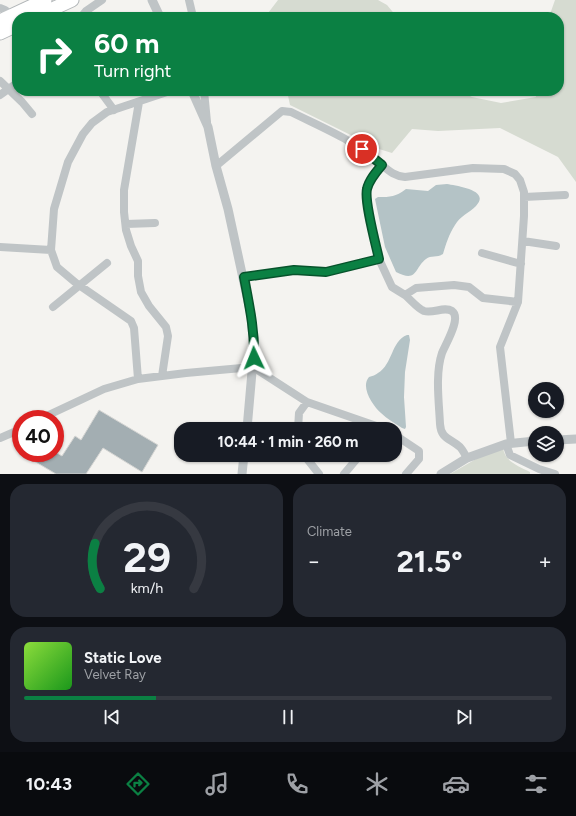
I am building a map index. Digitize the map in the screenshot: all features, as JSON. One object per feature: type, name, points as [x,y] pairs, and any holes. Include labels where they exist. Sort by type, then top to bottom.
[{"type":"highway","points":[[33,12],[48,5],[72,0]]},
{"type":"highway","points":[[40,12],[48,5]]},
{"type":"highway","points":[[0,21],[12,20]]},
{"type":"highway","points":[[0,33],[12,23]]},
{"type":"street","points":[[87,12],[102,0]]},
{"type":"street","points":[[152,0],[158,12]]},
{"type":"street","points":[[189,0],[192,12]]},
{"type":"street","points":[[0,8],[5,10],[12,17]]},
{"type":"street","points":[[0,81],[12,92]]},
{"type":"street","points":[[0,95],[12,87]]},
{"type":"street","points":[[15,96],[32,114]]},
{"type":"street","points":[[104,96],[114,110]]},
{"type":"street","points":[[138,379],[134,328],[131,321],[79,286],[57,267],[51,250],[54,209],[68,162],[83,134],[92,123],[107,112],[156,96]]},
{"type":"street","points":[[194,96],[208,127]]},
{"type":"street","points":[[205,96],[208,127],[216,166],[244,277],[251,315],[254,349],[248,422]]},
{"type":"street","points":[[139,102],[124,190],[126,224],[131,246],[138,261],[138,276],[141,292],[149,306],[166,326],[168,336],[162,376]]},
{"type":"street","points":[[216,166],[282,111],[291,112],[356,144],[394,175],[405,177],[473,168],[504,169],[516,174],[520,180],[524,197],[518,302],[500,347],[508,443],[510,455],[538,469],[555,474]]},
{"type":"street","points":[[382,165],[372,178],[367,189],[367,199],[379,259],[392,287],[405,295],[423,310],[450,310],[455,316],[455,322],[450,337],[442,353],[439,369],[440,424],[443,436],[460,448],[467,458]]},
{"type":"street","points":[[524,197],[565,195]]},
{"type":"street","points":[[126,224],[155,223]]},
{"type":"street","points":[[522,241],[556,246]]},
{"type":"street","points":[[0,248],[51,250]]},
{"type":"street","points":[[482,253],[521,264]]},
{"type":"street","points":[[244,277],[294,270],[326,272],[379,259]]},
{"type":"street","points":[[53,307],[107,263]]},
{"type":"street","points":[[405,295],[416,288],[454,285],[469,286],[483,298],[518,302]]},
{"type":"street","points":[[59,410],[104,389],[138,379],[253,367],[307,402],[363,422]]},
{"type":"street","points":[[298,422],[299,413],[307,402]]},
{"type":"street","points":[[0,438],[12,433]]},
{"type":"street","points":[[402,439],[419,450],[419,459],[406,474]]},
{"type":"street","points":[[564,440],[576,439]]},
{"type":"street","points":[[441,474],[467,458],[508,443],[528,442]]},
{"type":"street","points":[[242,474],[243,462]]},
{"type":"street","points":[[310,462],[319,474]]},
{"type":"street","points":[[344,474],[354,462]]},
{"type":"shaded area","points":[[278,0],[378,0],[387,5],[393,12],[269,12]]},
{"type":"shaded area","points":[[555,0],[576,0],[576,182],[558,157],[500,128],[438,131],[412,129],[392,153],[379,149],[290,105],[288,96],[470,96],[501,103],[536,96],[564,96],[564,12],[551,12]]},
{"type":"shaded area","points":[[447,184],[471,190],[479,196],[479,201],[476,206],[457,222],[449,235],[443,254],[426,259],[412,275],[408,276],[396,272],[385,247],[375,199],[378,197],[390,197],[399,194],[406,189],[428,191],[436,185]]},
{"type":"shaded area","points":[[409,335],[410,340],[405,372],[405,429],[402,428],[402,422],[393,422],[378,410],[371,401],[366,386],[369,377],[383,369],[387,364],[395,347],[402,338]]},
{"type":"shaded area","points":[[503,448],[504,453],[510,460],[530,472],[530,474],[450,474],[483,455]]},
{"type":"building","points":[[99,410],[158,445],[142,472],[103,448],[86,474],[56,474],[36,462],[64,462],[64,453],[75,436],[81,440]]},
{"type":"route","points":[[254,358],[251,315],[244,277],[294,270],[326,272],[379,259],[367,199],[367,189],[372,178],[382,165],[362,149]]}]
